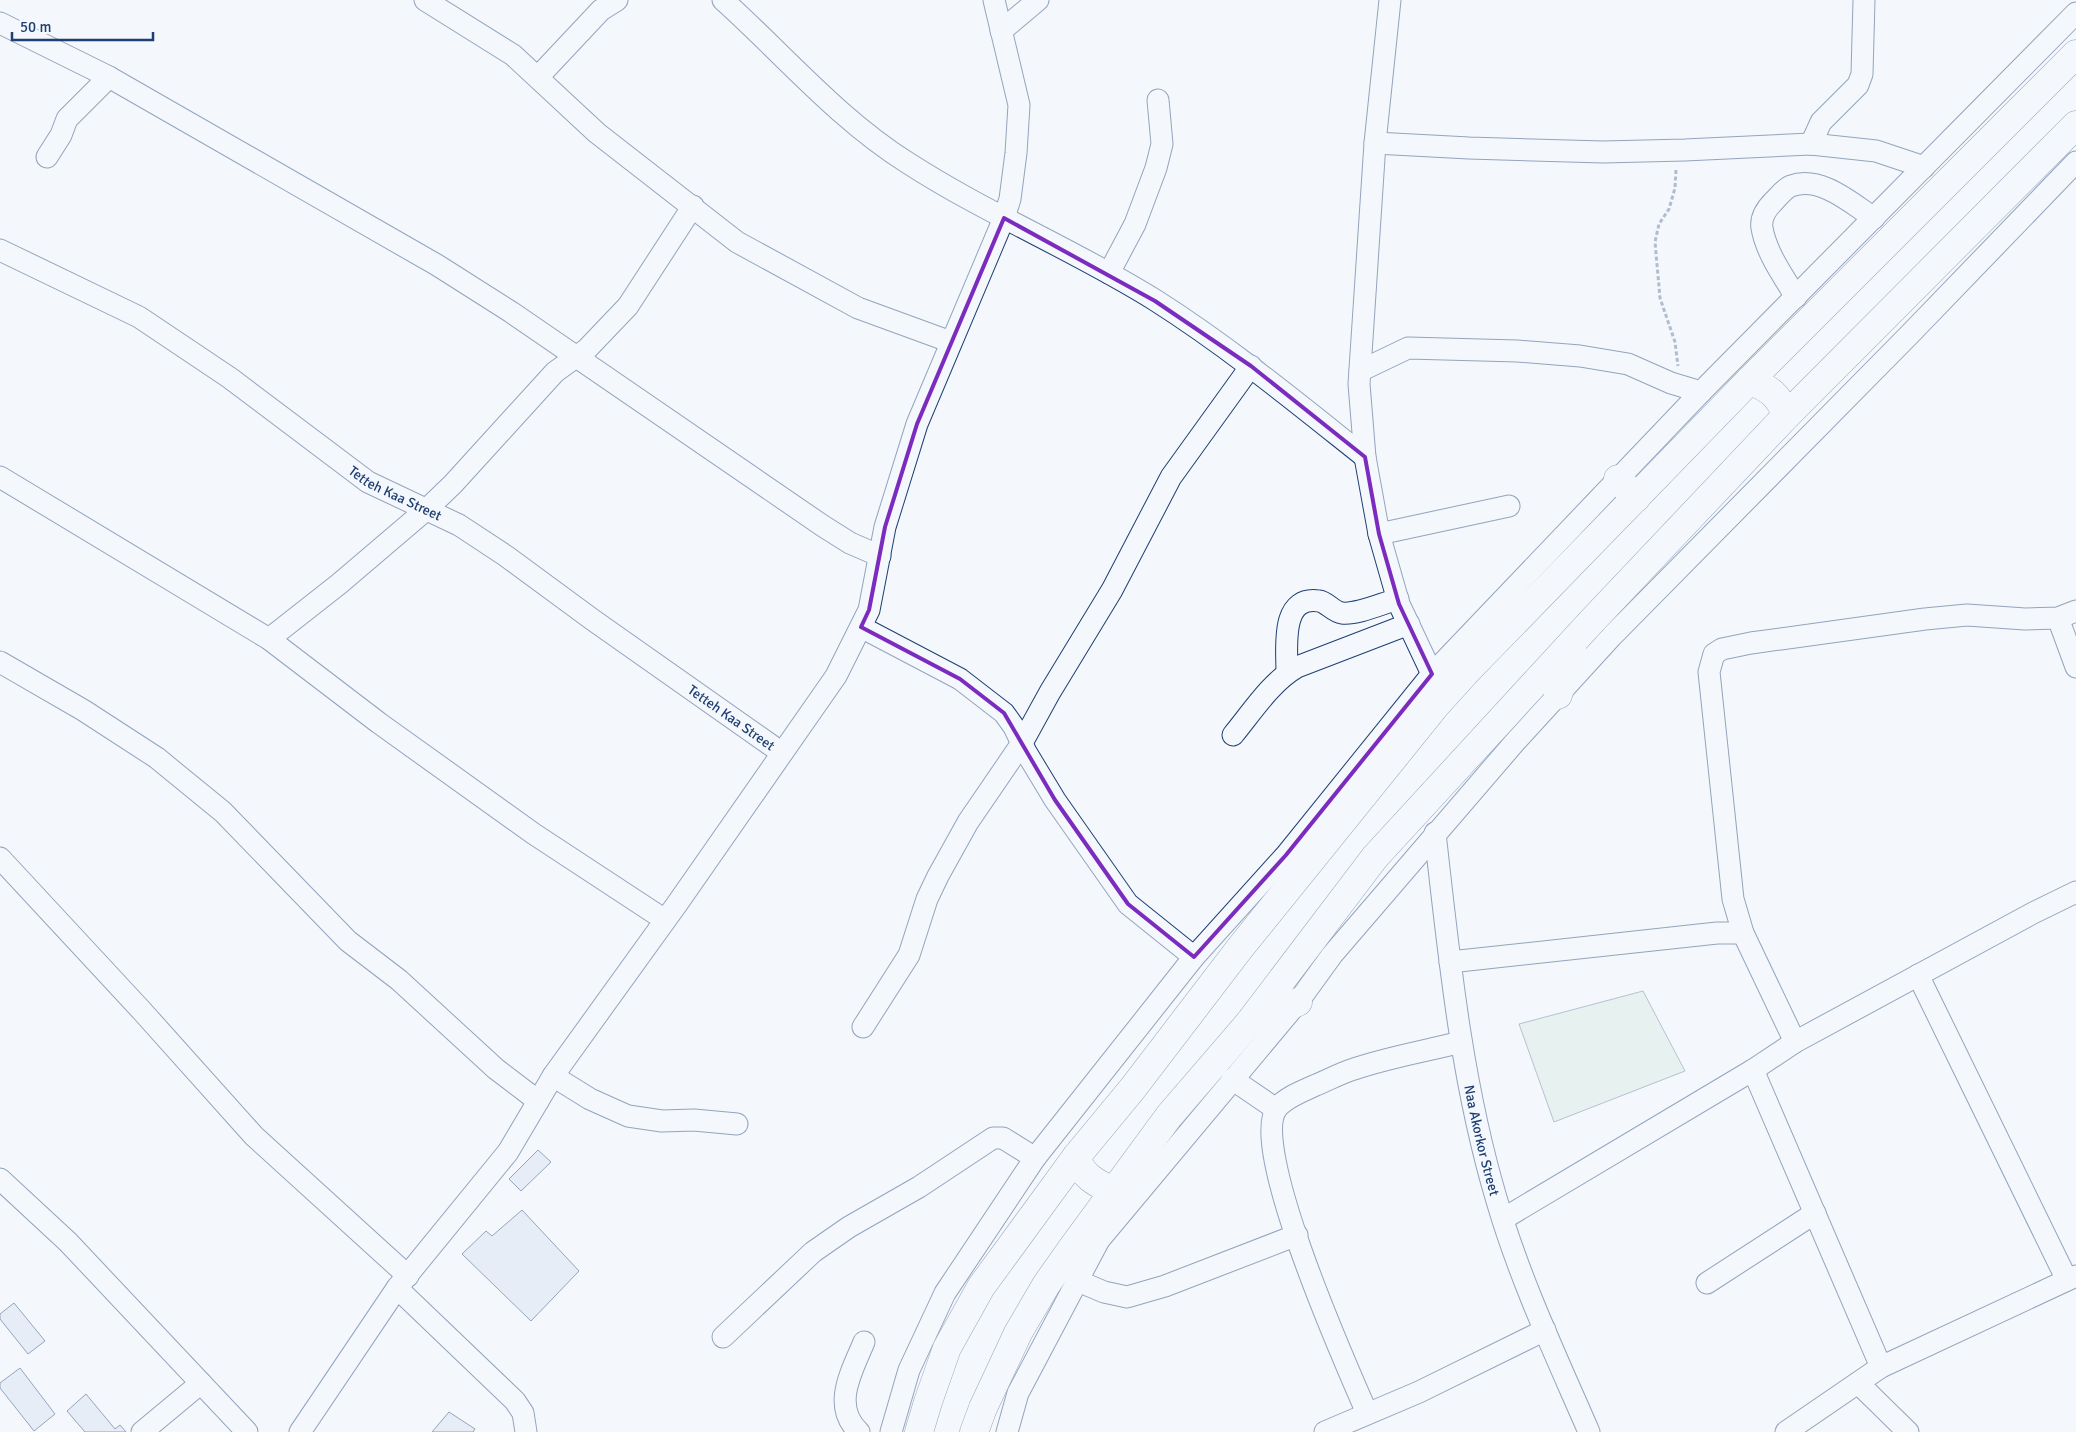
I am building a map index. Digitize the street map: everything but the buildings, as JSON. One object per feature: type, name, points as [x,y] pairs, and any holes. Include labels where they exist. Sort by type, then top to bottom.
[{"type":"main road","points":[[919,1432],[947,1348],[981,1287],[1076,1157],[1133,1088],[1240,948],[1437,704],[1627,488],[1750,380],[2076,54]]},
{"type":"main road","points":[[974,1432],[983,1408],[1018,1334],[1046,1284],[1169,1116],[1249,1023],[1375,857],[1787,415],[2076,125]]},
{"type":"main road","points":[[1750,380],[1772,391],[1779,399],[1787,415]]},
{"type":"main road","points":[[1558,695],[1574,642]]},
{"type":"main road","points":[[1249,1023],[1298,1002]]},
{"type":"main road","points":[[1076,1157],[1079,1167],[1087,1176],[1113,1191]]},
{"type":"street","points":[[425,0],[513,55],[597,133],[737,242],[858,308],[951,342]]},
{"type":"street","points":[[538,77],[601,10],[617,0]]},
{"type":"street","points":[[723,0],[849,121],[907,163],[1004,218],[1109,273],[1155,301],[1251,366],[1365,458]]},
{"type":"street","points":[[300,1432],[402,1282],[508,1152],[553,1076],[836,676],[861,627],[869,610],[885,527],[917,424],[1004,218],[1010,199],[1016,153],[1019,105],[994,0]]},
{"type":"street","points":[[1001,31],[1038,0]]},
{"type":"street","points":[[1390,0],[1375,143],[1359,384],[1365,458],[1379,534],[1398,599],[1432,674]]},
{"type":"street","points":[[1811,144],[1822,122],[1858,85],[1862,74],[1864,0]]},
{"type":"street","points":[[891,1432],[909,1370],[945,1293],[1035,1158],[1194,957],[1286,855],[1432,674],[1627,488],[1701,392],[2076,13]]},
{"type":"street","points":[[0,22],[109,77],[437,265],[511,312],[823,526],[850,543],[880,556]]},
{"type":"street","points":[[48,157],[67,119],[109,77]]},
{"type":"street","points":[[1109,273],[1135,224],[1156,168],[1162,144],[1158,100]]},
{"type":"street","points":[[1375,143],[1560,151],[1678,151],[1811,144],[1876,151],[1924,167]]},
{"type":"street","points":[[1007,1432],[1018,1393],[1098,1240],[1298,1002],[1332,955],[1435,832],[1612,636],[1911,333],[2076,162]]},
{"type":"street","points":[[1796,297],[1780,271],[1765,239],[1761,225],[1766,210],[1789,186],[1806,182],[1842,196],[1874,218]]},
{"type":"street","points":[[269,639],[339,584],[427,509],[459,478],[555,372],[587,349],[628,306],[693,206]]},
{"type":"street","name":"Tetteh Kaa Street","points":[[0,250],[139,317],[230,378],[368,482],[459,525],[506,556],[593,620],[782,753]]},
{"type":"street","points":[[1360,371],[1408,348],[1517,351],[1580,356],[1628,364],[1671,383],[1701,392]]},
{"type":"street","points":[[863,1027],[908,955],[927,899],[968,822],[1022,743],[1050,692],[1112,590],[1171,477],[1251,366]]},
{"type":"street","points":[[0,477],[269,639],[379,723],[526,828],[665,920]]},
{"type":"street","points":[[1379,534],[1509,506]]},
{"type":"street","points":[[1287,672],[1289,619],[1297,606],[1309,600],[1322,601],[1342,613],[1352,613],[1398,599]]},
{"type":"street","points":[[1795,1042],[1743,934],[1733,899],[1709,672],[1714,654],[1722,649],[1752,643],[1966,614],[2025,618],[2067,615],[2076,666]]},
{"type":"street","points":[[1233,735],[1278,680],[1287,672],[1409,624]]},
{"type":"street","points":[[861,627],[960,679],[1004,713],[1014,727],[1055,800],[1128,904],[1194,957]]},
{"type":"street","points":[[0,662],[83,710],[157,758],[224,812],[348,941],[399,980],[496,1069],[538,1101]]},
{"type":"street","name":"Naa Akorkor Street","points":[[1435,832],[1461,1042],[1470,1090],[1497,1200],[1530,1294],[1589,1432]]},
{"type":"street","points":[[0,858],[142,1011],[254,1136],[402,1282],[515,1401],[523,1413],[526,1432]]},
{"type":"street","points":[[1503,1219],[1753,1070],[1795,1042],[2033,913],[2076,892]]},
{"type":"street","points":[[1450,962],[1717,934],[1743,934]]},
{"type":"street","points":[[1786,1432],[1881,1367],[2071,1278],[1918,975]]},
{"type":"street","points":[[1367,1414],[1314,1288],[1276,1168],[1271,1133],[1272,1120],[1276,1109],[1297,1093],[1354,1069],[1461,1042]]},
{"type":"street","points":[[1753,1070],[1881,1367]]},
{"type":"street","points":[[553,1076],[590,1098],[628,1116],[662,1121],[694,1120],[737,1124]]},
{"type":"street","points":[[1232,1079],[1276,1109]]},
{"type":"street","points":[[723,1337],[813,1252],[849,1227],[919,1187],[993,1138],[1003,1138],[1035,1158]]},
{"type":"street","points":[[0,1179],[68,1242],[247,1432]]},
{"type":"street","points":[[1707,1283],[1815,1213]]},
{"type":"street","points":[[1078,1281],[1104,1292],[1128,1297],[1174,1283],[1297,1235]]},
{"type":"street","points":[[1325,1432],[1419,1392],[1546,1330]]},
{"type":"street","points":[[859,1432],[849,1423],[844,1403],[849,1381],[864,1342]]},
{"type":"street","points":[[142,1432],[201,1383]]},
{"type":"street","points":[[1858,1383],[1908,1432]]},
{"type":"path","points":[[1671,383],[1679,364],[1676,342],[1660,298],[1655,242],[1660,224],[1669,209],[1675,188],[1678,151]]},
{"type":"highlighted area","points":[[1004,218],[1155,301],[1251,366],[1365,457],[1379,534],[1399,604],[1432,674],[1286,855],[1194,957],[1128,904],[1055,800],[1004,713],[960,679],[861,627],[869,610],[885,527],[917,424]]},
{"type":"shaded area","points":[[1643,991],[1685,1071],[1554,1122],[1519,1024]]}]
